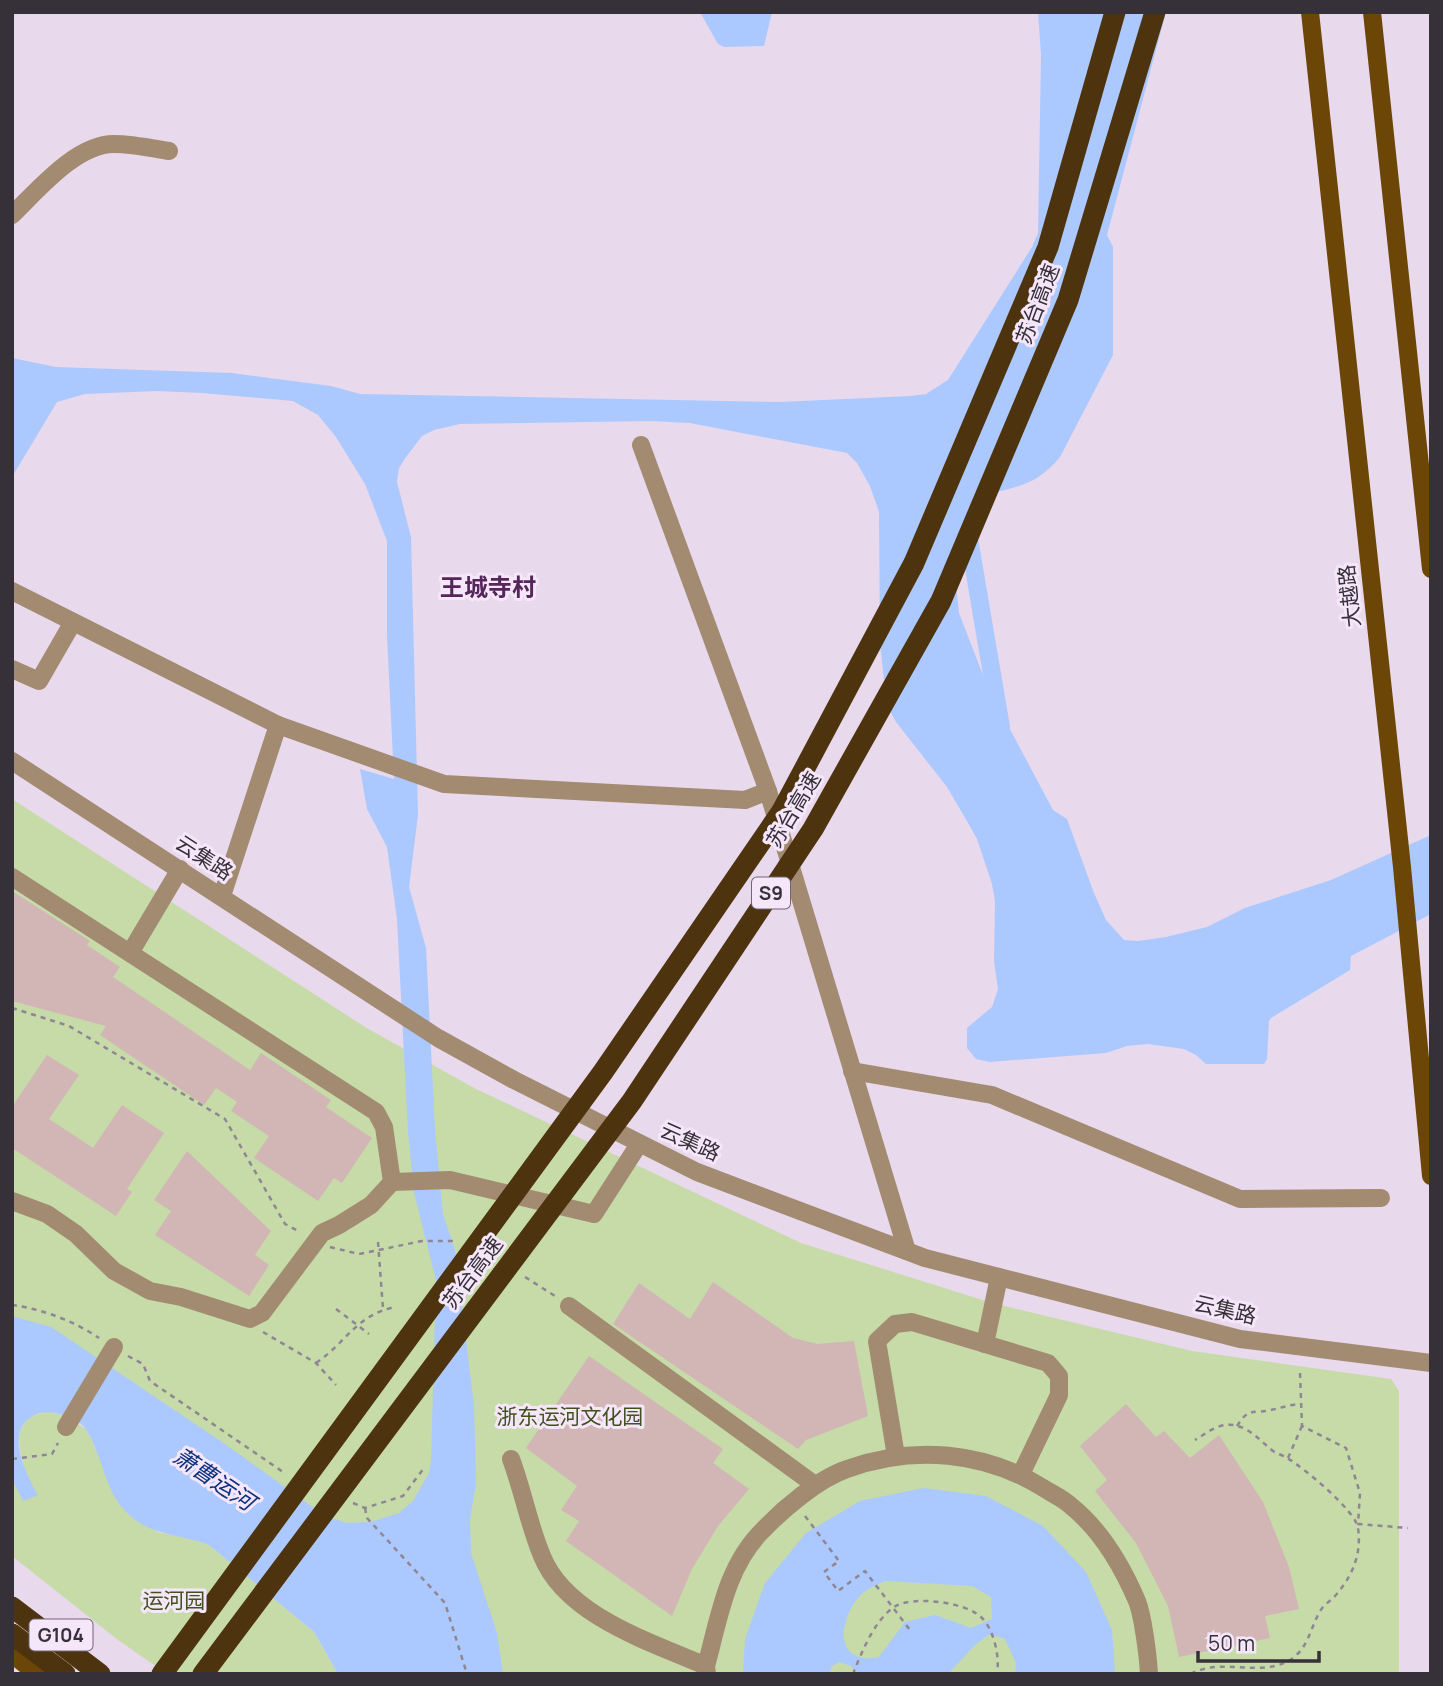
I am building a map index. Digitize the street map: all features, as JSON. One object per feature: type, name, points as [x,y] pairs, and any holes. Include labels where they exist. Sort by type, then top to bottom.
[{"type":"highway","name":"苏台高速","points":[[162,1674],[603,1072],[782,811],[914,563],[1042,259],[1115,12]]},
{"type":"highway","name":"苏台高速","points":[[203,1674],[632,1101],[814,830],[941,601],[1063,312],[1155,12]]},
{"type":"highway","points":[[12,1607],[96,1667],[113,1674]]},
{"type":"highway","points":[[12,1634],[65,1674]]},
{"type":"main road","name":"大越路","points":[[1310,12],[1402,867],[1431,1175]]},
{"type":"main road","points":[[1372,12],[1431,569]]},
{"type":"main road","name":"G104","points":[[12,1595],[96,1667]]},
{"type":"main road","name":"G104","points":[[12,1654],[37,1674]]},
{"type":"street","points":[[12,215],[54,174],[86,151],[112,144],[169,150]]},
{"type":"street","points":[[641,445],[768,791],[907,1251]]},
{"type":"street","points":[[12,591],[278,725],[444,784],[746,800],[768,791]]},
{"type":"street","points":[[12,669],[39,681],[73,622]]},
{"type":"street","points":[[222,896],[278,725]]},
{"type":"street","name":"云集路","points":[[12,761],[438,1038],[514,1080],[697,1172],[907,1251],[1240,1339],[1431,1363]]},
{"type":"street","points":[[130,953],[180,869]]},
{"type":"street","points":[[12,877],[376,1112],[384,1127],[392,1182]]},
{"type":"street","points":[[852,1071],[992,1095],[1240,1199],[1381,1198]]},
{"type":"street","points":[[12,1201],[47,1214],[76,1234],[114,1271],[150,1290],[250,1319],[262,1313],[322,1233],[371,1205],[392,1182],[450,1180],[594,1214],[639,1144]]},
{"type":"street","points":[[985,1344],[999,1276]]},
{"type":"street","points":[[569,1306],[815,1485]]},
{"type":"street","points":[[896,1456],[877,1342],[895,1324],[912,1322],[1048,1363],[1059,1376],[1059,1395],[1021,1474]]},
{"type":"street","points":[[66,1427],[114,1348]]},
{"type":"street","points":[[511,1459],[542,1558],[566,1592],[606,1622],[706,1670],[730,1578],[761,1532],[815,1485],[846,1469],[896,1456],[939,1454],[981,1460],[1021,1474],[1071,1505],[1111,1550],[1138,1603],[1149,1674]]},
{"type":"path","points":[[12,1008],[69,1026],[225,1118],[285,1224],[309,1238]]},
{"type":"path","points":[[320,1245],[359,1254],[422,1241],[463,1241]]},
{"type":"path","points":[[378,1242],[383,1309]]},
{"type":"path","points":[[521,1275],[569,1306]]},
{"type":"path","points":[[12,1305],[29,1307],[84,1328],[143,1364],[150,1381],[281,1472],[293,1477]]},
{"type":"path","points":[[316,1363],[334,1351],[370,1314],[395,1307]]},
{"type":"path","points":[[336,1309],[369,1334]]},
{"type":"path","points":[[232,1315],[316,1363],[336,1385]]},
{"type":"path","points":[[1288,1458],[1302,1426],[1300,1373]]},
{"type":"path","points":[[1237,1426],[1250,1411],[1300,1404]]},
{"type":"path","points":[[1195,1440],[1222,1424],[1237,1426],[1254,1433],[1273,1451],[1288,1458],[1328,1489],[1358,1524],[1408,1528]]},
{"type":"path","points":[[1191,1674],[1217,1667],[1242,1666],[1259,1669],[1281,1665],[1295,1656],[1308,1641],[1324,1606],[1348,1580],[1357,1560],[1360,1493],[1346,1448],[1302,1426]]},
{"type":"path","points":[[12,1460],[52,1454],[66,1427]]},
{"type":"path","points":[[353,1503],[365,1508],[403,1496],[424,1468]]},
{"type":"path","points":[[365,1508],[367,1518],[445,1603],[467,1674]]},
{"type":"path","points":[[813,1525],[839,1561],[824,1572],[838,1591],[865,1571],[910,1630]]},
{"type":"path","points":[[854,1672],[861,1653],[876,1628],[893,1608],[906,1602],[929,1601],[953,1605],[977,1614],[984,1620],[997,1650],[997,1674]]},
{"type":"green space","name":"浙东运河文化园","points":[[12,799],[365,1027],[474,1088],[801,1243],[992,1303],[1192,1351],[1391,1379],[1399,1391],[1399,1674],[433,1674],[12,1343]]},
{"type":"green space","name":"运河园","points":[[49,1412],[66,1416],[86,1429],[128,1514],[158,1532],[209,1545],[314,1632],[338,1674],[167,1674],[118,1640],[12,1556],[12,1479],[13,1481],[27,1476],[19,1444],[22,1427],[36,1415]]},
{"type":"water","points":[[700,12],[772,12],[764,46],[724,47],[718,44]]},
{"type":"water","name":"萧曹运河","points":[[1038,12],[1166,12],[1107,235],[1113,247],[1113,355],[1060,457],[1030,482],[992,493],[955,574],[959,613],[988,688],[1053,810],[1067,819],[1106,920],[1124,940],[1166,937],[1207,927],[1245,908],[1331,880],[1431,835],[1431,914],[1351,956],[1350,970],[1271,1018],[1267,1059],[1264,1064],[1206,1064],[1184,1049],[1148,1044],[1127,1046],[1106,1053],[990,1062],[976,1059],[967,1048],[967,1028],[992,1007],[998,989],[994,961],[995,901],[992,884],[977,839],[947,787],[890,711],[880,643],[879,512],[870,486],[857,463],[847,453],[690,423],[650,421],[460,424],[434,430],[422,436],[399,468],[397,482],[411,537],[418,815],[409,887],[426,948],[435,1130],[443,1214],[455,1250],[474,1406],[476,1483],[470,1519],[471,1553],[497,1633],[503,1674],[338,1674],[314,1632],[209,1545],[151,1529],[124,1510],[111,1489],[87,1431],[71,1418],[55,1413],[41,1413],[25,1422],[20,1430],[23,1464],[38,1495],[23,1501],[12,1479],[12,1316],[51,1327],[228,1446],[325,1516],[347,1523],[371,1522],[399,1513],[413,1501],[429,1473],[436,1280],[414,1193],[408,1133],[397,919],[387,847],[367,809],[360,769],[394,779],[387,636],[387,541],[365,484],[336,437],[318,415],[293,401],[157,391],[85,394],[57,402],[12,477],[12,358],[56,367],[232,373],[331,386],[360,394],[779,402],[926,394],[948,380],[1032,247],[1038,233],[1041,55]]},
{"type":"water","points":[[923,1488],[986,1496],[1043,1526],[1086,1572],[1112,1630],[1115,1674],[1015,1674],[1016,1663],[1005,1639],[990,1634],[976,1644],[948,1674],[859,1674],[851,1666],[839,1662],[831,1667],[830,1674],[743,1674],[745,1639],[765,1583],[806,1533],[860,1501]],"holes":[[[885,1581],[972,1586],[991,1597],[992,1619],[971,1628],[935,1615],[905,1622],[879,1657],[863,1658],[846,1647],[844,1627],[847,1616],[858,1597],[872,1587]]]},
{"type":"building","points":[[12,891],[90,941],[87,945],[120,967],[113,977],[250,1070],[261,1053],[331,1100],[326,1107],[372,1138],[342,1183],[334,1178],[318,1201],[254,1158],[269,1136],[231,1111],[237,1102],[216,1088],[204,1105],[100,1035],[106,1026],[12,1001]]},
{"type":"building","points":[[47,1055],[79,1075],[49,1119],[93,1148],[122,1105],[164,1133],[127,1189],[132,1192],[116,1216],[12,1148],[12,1107]]},
{"type":"building","points":[[187,1151],[271,1231],[255,1255],[269,1265],[249,1296],[155,1235],[171,1211],[154,1200]]},
{"type":"building","points":[[713,1282],[793,1338],[817,1344],[854,1341],[868,1416],[806,1440],[798,1449],[613,1324],[639,1283],[690,1319]]},
{"type":"building","points":[[589,1356],[723,1449],[713,1463],[749,1489],[718,1526],[692,1569],[672,1616],[566,1541],[579,1521],[561,1510],[577,1486],[526,1448]]},
{"type":"building","points":[[1126,1404],[1156,1437],[1164,1431],[1190,1458],[1219,1435],[1263,1502],[1289,1567],[1299,1609],[1265,1616],[1270,1638],[1179,1657],[1168,1606],[1136,1543],[1095,1491],[1107,1480],[1080,1446]]},
{"type":"waterway","points":[[968,533],[1001,727]]},
{"type":"district","name":"王城寺村","points":[[488,588]]}]
